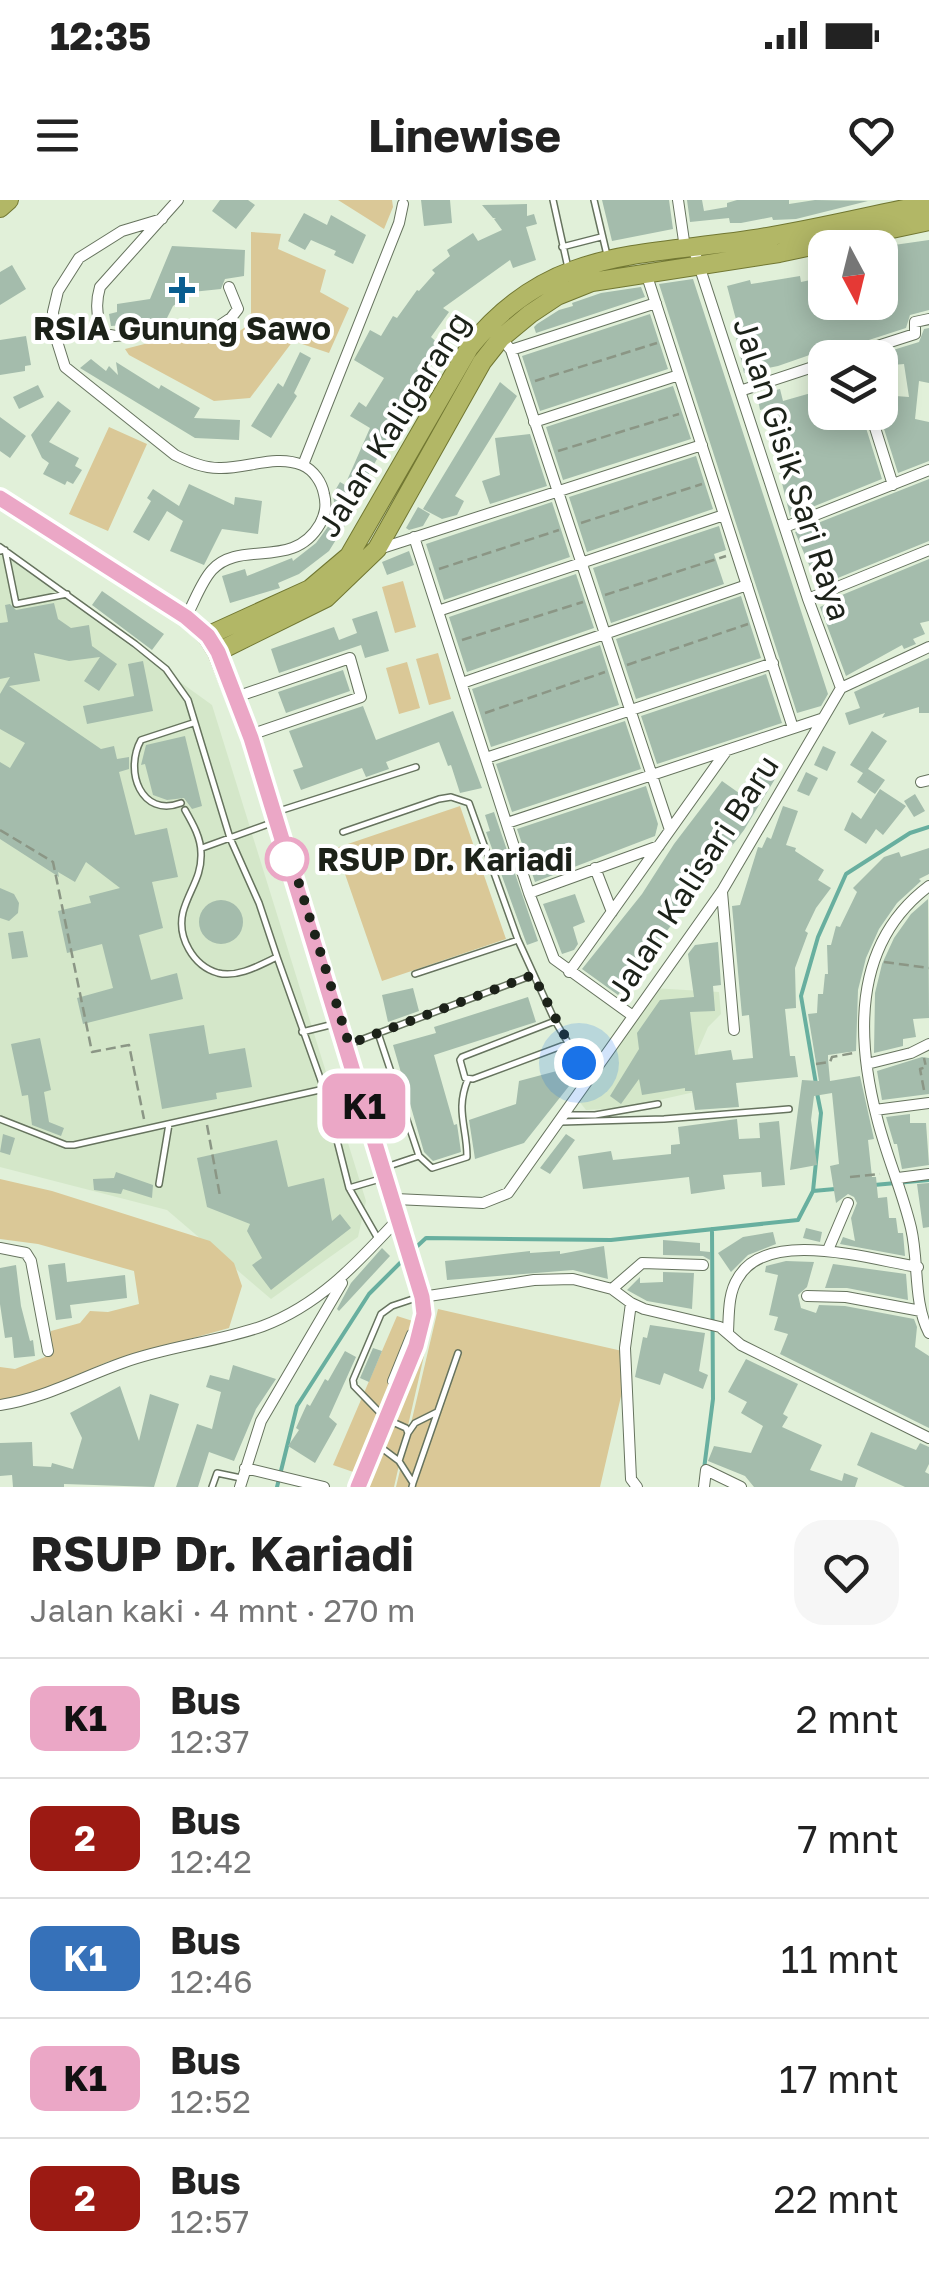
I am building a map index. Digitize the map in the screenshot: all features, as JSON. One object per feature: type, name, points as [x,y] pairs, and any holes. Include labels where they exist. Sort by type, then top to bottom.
[{"type":"highway","points":[[0,208],[9,200]]},
{"type":"highway","name":"Jalan Kaligarang","points":[[212,644],[326,598],[377,549],[469,348],[492,318],[527,292],[569,271],[608,258],[779,252],[924,213]]},
{"type":"highway","name":"Jalan Kaligarang","points":[[212,644],[310,588],[349,556],[482,362],[557,296],[592,282],[646,273],[693,253]]},
{"type":"highway","points":[[0,498],[186,617],[212,644],[236,697],[387,1170],[422,1297],[423,1320],[416,1346],[383,1416],[359,1485]]},
{"type":"street","points":[[178,200],[100,287],[96,302],[100,325],[106,334],[115,336],[219,326],[238,309],[229,287]]},
{"type":"street","name":"Jalan Gisik Sari Raya","points":[[678,200],[808,599],[841,688]]},
{"type":"street","points":[[303,465],[399,223],[403,204]]},
{"type":"street","points":[[162,219],[96,244],[68,272],[53,312],[65,367],[175,455],[192,464],[216,468],[276,460],[303,465],[317,476],[326,513],[307,542],[297,548],[230,559],[212,569],[186,617]]},
{"type":"street","points":[[646,273],[793,728]]},
{"type":"street","points":[[656,302],[506,344],[670,830]]},
{"type":"street","points":[[898,340],[915,334],[915,322],[929,319]]},
{"type":"street","points":[[740,391],[808,368]]},
{"type":"street","points":[[534,422],[679,375]]},
{"type":"street","points":[[876,430],[893,485]]},
{"type":"street","points":[[377,549],[702,445]]},
{"type":"street","points":[[785,527],[929,470]]},
{"type":"street","points":[[438,611],[724,515]]},
{"type":"street","points":[[414,538],[528,894],[554,959],[633,1016]]},
{"type":"street","points":[[808,599],[929,550]]},
{"type":"street","points":[[462,683],[747,584]]},
{"type":"street","points":[[841,688],[929,647]]},
{"type":"street","points":[[236,697],[350,658],[361,697],[250,736]]},
{"type":"street","points":[[486,758],[772,663]]},
{"type":"street","name":"Jalan Kalisari Baru","points":[[396,1204],[483,1202],[508,1193],[722,891],[841,688]]},
{"type":"street","points":[[507,822],[822,718]]},
{"type":"street","points":[[569,972],[727,750]]},
{"type":"street","points":[[275,816],[347,1045]]},
{"type":"street","points":[[528,894],[659,846]]},
{"type":"street","points":[[595,868],[612,912]]},
{"type":"street","points":[[929,886],[916,895],[886,930],[873,960],[865,1003],[866,1058],[875,1110],[899,1180],[918,1267],[920,1311],[929,1334]]},
{"type":"street","points":[[722,891],[734,1030]]},
{"type":"street","points":[[866,1058],[926,1046]]},
{"type":"street","points":[[875,1110],[926,1100]]},
{"type":"street","points":[[899,1180],[929,1174]]},
{"type":"street","points":[[828,1250],[848,1203]]},
{"type":"street","points":[[0,1404],[54,1392],[123,1362],[261,1327],[296,1311],[346,1275],[379,1240],[396,1204]]},
{"type":"street","points":[[0,1248],[26,1253],[31,1261],[48,1351]]},
{"type":"street","points":[[724,1329],[737,1278],[751,1264],[790,1250],[828,1250],[918,1267]]},
{"type":"street","points":[[612,1289],[642,1263],[703,1265]]},
{"type":"street","points":[[322,1486],[244,1476],[261,1420],[346,1275]]},
{"type":"street","points":[[422,1297],[573,1278],[612,1289],[631,1304],[724,1329],[741,1346],[929,1438]]},
{"type":"street","points":[[807,1296],[846,1297],[920,1311]]},
{"type":"street","points":[[631,1304],[625,1348],[631,1479],[636,1487]]},
{"type":"street","points":[[359,1485],[356,1474],[383,1416]]},
{"type":"street","points":[[704,1487],[706,1470],[741,1487]]},
{"type":"lane","points":[[553,200],[569,271]]},
{"type":"lane","points":[[594,200],[608,258]]},
{"type":"lane","points":[[562,246],[601,237]]},
{"type":"lane","points":[[2,550],[16,604],[69,594]]},
{"type":"lane","points":[[2,550],[69,594],[166,669],[188,700],[230,838],[259,903],[324,1089],[349,1188],[379,1240]]},
{"type":"lane","points":[[181,803],[168,808],[156,806],[146,798],[132,768],[134,754],[142,740],[162,738],[193,723]]},
{"type":"lane","points":[[202,848],[275,816],[416,766]]},
{"type":"lane","points":[[343,832],[438,799],[451,797],[469,802],[533,975],[554,1021],[590,1079]]},
{"type":"lane","points":[[185,810],[202,848],[200,876],[182,914],[183,938],[191,955],[217,973],[246,971],[277,957]]},
{"type":"lane","points":[[415,974],[518,940]]},
{"type":"lane","points":[[347,1045],[533,975]]},
{"type":"lane","points":[[468,1079],[462,1071],[462,1057],[554,1021]]},
{"type":"lane","points":[[302,1032],[337,1023]]},
{"type":"lane","points":[[378,1033],[419,1156],[432,1168],[467,1157],[460,1112],[468,1079],[567,1044]]},
{"type":"lane","points":[[0,1119],[66,1145],[100,1141],[324,1089]]},
{"type":"lane","points":[[560,1118],[658,1104]]},
{"type":"lane","points":[[560,1118],[664,1119],[789,1109]]},
{"type":"lane","points":[[158,1184],[169,1124]]},
{"type":"lane","points":[[349,1188],[419,1156]]},
{"type":"lane","points":[[408,1433],[406,1428],[383,1416],[352,1380],[385,1309],[422,1297]]},
{"type":"lane","points":[[413,1485],[458,1353]]},
{"type":"lane","points":[[398,1461],[416,1423],[438,1412]]},
{"type":"lane","points":[[376,1444],[398,1461],[413,1485]]},
{"type":"lane","points":[[212,1487],[217,1473],[244,1476]]},
{"type":"path","points":[[522,386],[668,340]]},
{"type":"path","points":[[545,456],[690,410]]},
{"type":"path","points":[[0,830],[53,862],[92,1052],[129,1045],[144,1120]]},
{"type":"path","points":[[873,960],[929,968]]},
{"type":"path","points":[[926,1046],[926,1067],[920,1069],[926,1100]]},
{"type":"path","points":[[816,1064],[830,1062],[832,1056],[866,1058]]},
{"type":"path","points":[[204,1115],[220,1196]]},
{"type":"path","points":[[850,1177],[899,1180]]},
{"type":"shaded area","points":[[338,200],[392,200],[393,207],[384,229]]},
{"type":"shaded area","points":[[251,232],[281,234],[278,249],[326,270],[320,292],[349,308],[329,353],[293,341],[250,398],[214,401],[129,355],[125,349],[156,341],[228,339],[244,328],[251,313]]},
{"type":"shaded area","points":[[109,427],[147,444],[108,531],[69,514]]},
{"type":"shaded area","points":[[0,552],[212,705],[366,1201],[358,1237],[271,1299],[167,1210],[0,1167]]},
{"type":"shaded area","points":[[403,581],[416,627],[395,633],[382,587]]},
{"type":"shaded area","points":[[438,653],[451,699],[429,705],[416,659]]},
{"type":"shaded area","points":[[407,662],[420,708],[399,714],[386,668]]},
{"type":"shaded area","points":[[460,806],[506,939],[382,981],[336,848]]},
{"type":"shaded area","points":[[652,988],[719,992],[721,1014],[708,1027],[698,1050],[699,1091],[623,1108],[586,1110],[579,1101]]},
{"type":"shaded area","points":[[0,1179],[52,1191],[210,1241],[234,1263],[242,1286],[229,1328],[107,1362],[28,1397],[0,1402],[0,1367],[15,1369],[45,1357],[51,1331],[80,1323],[90,1311],[108,1312],[139,1304],[134,1271],[38,1244],[0,1239]]},
{"type":"shaded area","points":[[438,1309],[631,1353],[600,1487],[396,1487]]},
{"type":"shaded area","points":[[397,1316],[419,1323],[359,1474],[333,1465]]},
{"type":"shaded area","points":[[431,1325],[394,1487],[365,1487]]},
{"type":"building","points":[[220,200],[248,200],[255,205],[236,229],[212,211]]},
{"type":"building","points":[[421,200],[450,200],[452,223],[424,226]]},
{"type":"building","points":[[602,200],[669,200],[673,229],[612,241]]},
{"type":"building","points":[[687,200],[702,200],[704,211],[727,207],[727,203],[737,200],[789,200],[789,204],[815,200],[868,201],[796,219],[772,217],[730,223],[729,218],[690,222]]},
{"type":"building","points":[[527,204],[527,216],[534,214],[537,224],[526,227],[536,260],[513,268],[510,260],[443,308],[449,312],[431,337],[442,347],[392,423],[396,425],[358,493],[363,496],[329,551],[299,574],[278,583],[280,588],[230,603],[222,576],[245,569],[247,576],[292,558],[293,561],[316,543],[332,521],[339,505],[333,494],[340,482],[345,485],[370,428],[350,416],[359,402],[366,407],[384,378],[354,360],[370,330],[381,336],[393,316],[397,318],[435,273],[432,270],[450,256],[447,250],[473,233],[478,241],[502,230],[482,205]]},
{"type":"building","points":[[304,213],[327,225],[331,215],[366,235],[353,264],[311,240],[305,250],[288,241]]},
{"type":"building","points":[[929,240],[929,310],[910,315],[906,328],[869,340],[808,340],[808,356],[744,373],[727,286],[800,276],[801,282],[808,281],[808,320],[898,320],[898,244]]},
{"type":"building","name":"RSIA Gunung Sawo","points":[[172,246],[245,250],[244,276],[225,279],[221,289],[192,292],[173,306],[165,322],[111,326],[109,314],[117,312],[117,304],[150,299]]},
{"type":"building","points":[[12,265],[26,289],[0,305],[0,272]]},
{"type":"building","points":[[693,279],[828,694],[821,706],[797,713],[659,284]]},
{"type":"building","points":[[641,287],[645,297],[536,333],[537,324],[573,306],[572,303],[601,293]]},
{"type":"building","points":[[650,314],[668,369],[540,411],[522,356]]},
{"type":"building","points":[[929,328],[929,383],[919,381],[915,419],[929,422],[929,461],[898,473],[884,430],[898,430],[898,396],[909,397],[904,364],[898,365],[898,348],[919,342],[924,329]]},
{"type":"building","points":[[26,336],[31,365],[25,366],[25,371],[0,375],[0,340]]},
{"type":"building","points":[[300,352],[311,358],[294,393],[297,396],[271,438],[251,426],[278,383],[283,387]]},
{"type":"building","points":[[91,359],[106,371],[109,366],[118,375],[116,362],[159,389],[161,385],[200,408],[194,418],[240,420],[239,440],[195,438],[80,368]]},
{"type":"building","points":[[500,382],[517,396],[455,496],[464,501],[457,515],[442,519],[423,509]]},
{"type":"building","points":[[38,385],[44,397],[19,409],[13,397]]},
{"type":"building","points":[[673,386],[691,439],[563,480],[546,427]]},
{"type":"building","points":[[780,389],[783,401],[808,394],[808,430],[867,430],[882,479],[790,516],[764,409],[760,410],[757,395]]},
{"type":"building","points":[[58,401],[71,411],[49,442],[79,458],[75,466],[82,470],[73,484],[67,481],[65,485],[43,474],[49,463],[42,458],[31,435]]},
{"type":"building","points":[[0,417],[26,436],[10,458],[0,451]]},
{"type":"building","points":[[530,434],[547,486],[490,504],[482,481],[500,475],[495,438]]},
{"type":"building","points":[[696,456],[713,509],[587,552],[569,497]]},
{"type":"building","points":[[929,479],[929,541],[818,586],[795,532]]},
{"type":"building","points":[[189,484],[234,505],[235,497],[262,501],[258,534],[222,529],[204,565],[170,551],[183,521],[167,511],[149,541],[133,532],[151,501],[147,498],[153,489],[179,506]]},
{"type":"building","points":[[552,502],[570,557],[444,600],[426,544]]},
{"type":"building","points":[[418,507],[430,514],[423,526],[409,530],[406,528]]},
{"type":"building","points":[[719,526],[726,550],[714,554],[724,584],[611,623],[593,568]]},
{"type":"building","points":[[409,551],[414,565],[387,575],[382,562]]},
{"type":"building","points":[[929,559],[929,621],[920,623],[925,634],[913,639],[916,644],[904,649],[902,645],[846,676],[820,607]]},
{"type":"building","points":[[576,574],[594,628],[467,672],[449,617]]},
{"type":"building","points":[[102,591],[164,634],[152,650],[92,605]]},
{"type":"building","points":[[741,596],[761,658],[636,699],[616,639]]},
{"type":"building","points":[[54,603],[58,619],[71,628],[89,625],[92,646],[117,664],[99,691],[84,681],[100,657],[69,661],[34,653],[40,681],[9,686],[101,749],[114,746],[117,759],[129,757],[129,769],[119,772],[135,835],[167,828],[178,877],[152,882],[163,928],[139,935],[151,980],[177,973],[183,999],[83,1024],[77,998],[113,988],[102,944],[67,953],[58,911],[91,903],[89,896],[120,888],[86,862],[75,882],[58,872],[59,877],[0,839],[0,762],[10,768],[25,743],[0,729],[0,694],[10,677],[0,679],[0,623],[8,622],[5,605],[16,610]]},
{"type":"building","points":[[377,611],[389,651],[365,658],[361,645],[279,673],[271,649],[334,627],[339,640],[357,633],[352,619]]},
{"type":"building","points":[[600,645],[619,705],[491,747],[472,689]]},
{"type":"building","points":[[929,658],[929,713],[919,713],[919,707],[849,725],[845,713],[860,708],[854,692]]},
{"type":"building","points":[[143,661],[153,711],[87,724],[83,706],[134,696],[128,664]]},
{"type":"building","points":[[343,670],[350,691],[286,713],[278,692]]},
{"type":"building","points":[[766,674],[782,723],[657,764],[641,716]]},
{"type":"building","points":[[363,706],[376,740],[453,711],[482,788],[460,793],[439,742],[386,762],[389,769],[366,777],[362,768],[301,790],[293,770],[303,767],[289,731]]},
{"type":"building","points":[[625,721],[641,769],[512,812],[496,764]]},
{"type":"building","points":[[872,731],[887,741],[868,769],[885,780],[875,794],[857,782],[863,773],[850,765]]},
{"type":"building","points":[[185,736],[202,806],[192,809],[184,798],[167,800],[153,795],[145,764],[141,765],[146,745]]},
{"type":"building","points":[[823,746],[836,752],[827,771],[814,765]]},
{"type":"building","points":[[763,771],[775,779],[744,830],[618,995],[582,969],[642,894],[722,781],[746,798]]},
{"type":"building","points":[[806,772],[818,778],[809,796],[797,791]]},
{"type":"building","points":[[646,786],[658,824],[655,836],[535,882],[517,829]]},
{"type":"building","points":[[880,789],[906,806],[883,835],[876,829],[866,844],[844,830],[852,812],[861,819]]},
{"type":"building","points":[[915,794],[925,811],[914,817],[904,801]]},
{"type":"building","points":[[783,806],[798,811],[786,845],[824,870],[818,880],[831,888],[805,931],[808,933],[795,968],[796,1008],[785,1009],[790,1056],[795,1056],[798,1077],[736,1083],[739,1107],[695,1110],[692,1091],[685,1088],[642,1095],[639,1079],[621,1104],[610,1096],[639,1049],[637,1033],[660,1000],[694,997],[688,954],[695,945],[718,942],[721,985],[713,986],[715,1011],[690,1012],[695,1055],[731,1050],[733,1060],[753,1058],[749,1015],[742,1016],[732,906],[740,905],[758,847],[762,848],[767,837],[771,839]]},
{"type":"building","points":[[494,812],[538,941],[527,945],[486,832],[490,831],[485,815]]},
{"type":"building","points":[[929,848],[929,874],[919,879],[897,903],[866,958],[858,990],[856,1051],[828,1055],[830,1081],[860,1076],[874,1139],[868,1140],[872,1177],[876,1177],[878,1198],[887,1197],[889,1218],[896,1218],[898,1233],[903,1233],[905,1256],[840,1244],[843,1237],[855,1241],[851,1218],[857,1203],[848,1194],[836,1203],[830,1166],[839,1164],[832,1093],[814,1096],[811,1120],[817,1165],[790,1170],[802,1080],[819,1081],[808,1014],[817,1013],[818,994],[823,994],[828,974],[827,945],[831,945],[836,926],[840,927],[857,892],[853,888],[884,857],[899,852],[901,857]]},
{"type":"building","points":[[0,888],[14,894],[19,903],[18,913],[9,921],[0,918]]},
{"type":"building","points":[[575,894],[585,922],[573,927],[578,944],[574,950],[562,954],[543,904]]},
{"type":"building","points":[[928,899],[929,1018],[913,1019],[916,1037],[903,1039],[903,1046],[874,1053],[875,993],[882,964],[894,938]]},
{"type":"building","points":[[221,900],[236,907],[243,922],[236,937],[221,944],[206,937],[199,922],[206,907]]},
{"type":"building","points":[[23,931],[28,957],[12,959],[8,933]]},
{"type":"building","points":[[413,988],[419,1011],[388,1022],[382,995]]},
{"type":"building","points":[[528,997],[536,1022],[434,1055],[454,1125],[457,1124],[461,1152],[433,1161],[424,1152],[393,1045],[436,1033],[434,1027]]},
{"type":"building","points":[[204,1025],[209,1054],[245,1048],[252,1087],[216,1093],[217,1099],[162,1109],[149,1034]]},
{"type":"building","points":[[40,1038],[51,1090],[44,1092],[49,1122],[64,1128],[61,1136],[32,1125],[28,1095],[22,1096],[11,1044]]},
{"type":"building","points":[[929,1058],[929,1094],[882,1100],[877,1071]]},
{"type":"building","points":[[568,1068],[573,1081],[524,1143],[475,1159],[469,1120],[516,1104],[519,1081]]},
{"type":"building","points":[[910,1114],[910,1123],[926,1123],[929,1165],[902,1169],[886,1117]]},
{"type":"building","points":[[737,1119],[739,1139],[760,1138],[759,1123],[779,1121],[785,1185],[762,1187],[761,1172],[723,1175],[725,1189],[691,1194],[689,1177],[583,1189],[578,1156],[611,1151],[613,1160],[671,1154],[671,1145],[680,1144],[678,1127]]},
{"type":"building","points":[[3,1134],[15,1138],[10,1155],[0,1152]]},
{"type":"building","points":[[566,1134],[575,1140],[550,1174],[540,1168]]},
{"type":"building","points":[[277,1140],[288,1187],[324,1178],[332,1221],[340,1214],[351,1228],[271,1290],[252,1265],[262,1258],[247,1231],[250,1224],[207,1207],[197,1158]]},
{"type":"building","points":[[116,1172],[153,1185],[152,1198],[123,1189],[121,1194],[94,1190],[93,1179],[114,1178]]},
{"type":"building","points":[[929,1183],[929,1227],[923,1228],[917,1184]]},
{"type":"building","points":[[806,1228],[822,1232],[820,1242],[803,1238]]},
{"type":"building","points":[[773,1232],[776,1244],[748,1255],[731,1272],[718,1253],[743,1237]]},
{"type":"building","points":[[663,1240],[700,1243],[700,1251],[710,1252],[710,1260],[703,1256],[663,1255]]},
{"type":"building","points":[[604,1246],[608,1279],[573,1270],[447,1280],[445,1261],[530,1251],[560,1254]]},
{"type":"building","points":[[382,1248],[390,1256],[339,1311],[351,1283]]},
{"type":"building","points":[[786,1261],[814,1262],[807,1287],[798,1295],[801,1308],[816,1313],[819,1305],[845,1306],[914,1319],[915,1347],[929,1356],[929,1428],[780,1354],[788,1334],[774,1330],[778,1317],[769,1315],[778,1275],[765,1272],[766,1266]]},
{"type":"building","points":[[65,1263],[67,1282],[125,1275],[127,1298],[70,1305],[72,1318],[56,1320],[48,1265]]},
{"type":"building","points":[[833,1264],[906,1274],[908,1300],[847,1288],[825,1288]]},
{"type":"building","points":[[16,1265],[21,1306],[35,1356],[14,1358],[12,1337],[5,1338],[0,1268]]},
{"type":"building","points":[[663,1272],[694,1273],[692,1309],[647,1301],[627,1290],[640,1277],[640,1283],[663,1282]]},
{"type":"building","points":[[650,1325],[705,1333],[699,1371],[708,1375],[703,1389],[664,1373],[660,1385],[635,1377],[643,1337],[647,1338]]},
{"type":"building","points":[[373,1348],[382,1351],[369,1382],[360,1378]]},
{"type":"building","points":[[345,1351],[356,1357],[329,1417],[337,1424],[315,1463],[288,1446],[299,1430],[296,1428],[307,1404],[310,1406],[325,1379],[328,1381]]},
{"type":"building","points":[[746,1359],[798,1384],[783,1414],[788,1417],[782,1427],[822,1445],[810,1470],[842,1481],[844,1473],[858,1478],[855,1487],[754,1487],[745,1476],[708,1461],[714,1446],[751,1453],[763,1426],[741,1413],[747,1402],[728,1392]]},
{"type":"building","points":[[233,1365],[276,1379],[256,1409],[234,1461],[209,1452],[198,1487],[176,1487],[197,1424],[212,1429],[221,1392],[206,1387],[210,1375],[229,1380]]},
{"type":"building","points":[[120,1386],[139,1441],[150,1394],[179,1404],[154,1487],[13,1487],[12,1475],[0,1476],[0,1443],[32,1442],[33,1466],[51,1467],[52,1463],[73,1469],[82,1438],[70,1413]]},
{"type":"building","points":[[871,1432],[916,1450],[920,1443],[929,1447],[925,1472],[929,1474],[929,1487],[905,1487],[857,1465]]},
{"type":"waterway","points":[[816,1084],[801,996],[818,937],[846,874],[910,833],[929,827]]},
{"type":"waterway","points":[[813,1191],[821,1113],[817,1093]]},
{"type":"waterway","points":[[874,1185],[929,1180]]},
{"type":"waterway","points":[[412,1251],[426,1238],[611,1240],[798,1220],[813,1191],[835,1189]]},
{"type":"waterway","points":[[704,1469],[713,1399],[712,1229]]},
{"type":"waterway","points":[[277,1487],[297,1406],[369,1294],[406,1257]]},
{"type":"bus line","name":"K1","points":[[0,498],[186,617],[208,636],[251,738],[394,1197],[424,1306],[416,1346],[358,1487]]},
{"type":"place","name":"RSIA Gunung Sawo","points":[[182,290]]},
{"type":"place","name":"RSUP Dr. Kariadi","points":[[287,859]]},
{"type":"route","points":[[287,859],[287,845],[349,1044],[533,975],[579,1063]]}]
